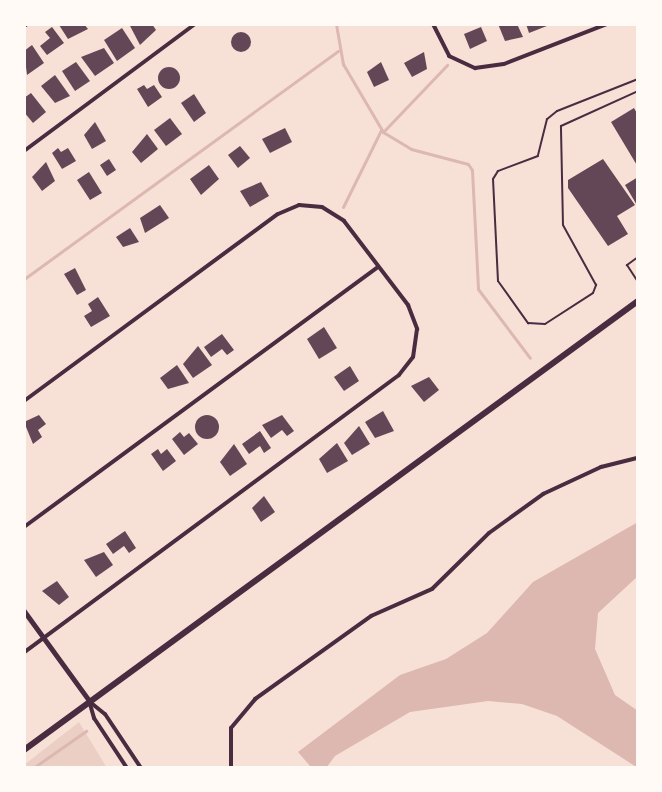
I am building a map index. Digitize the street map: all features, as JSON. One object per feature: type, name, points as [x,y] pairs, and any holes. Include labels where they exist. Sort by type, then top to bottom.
[{"type":"main road","points":[[24,750],[638,301]]},
{"type":"street","points":[[24,151],[195,24]]},
{"type":"street","points":[[433,24],[444,51],[475,68],[504,64],[607,24]]},
{"type":"street","points":[[24,401],[290,208],[314,205],[334,212],[378,267],[415,323],[416,345],[404,370],[24,652]]},
{"type":"street","points":[[24,527],[378,267]]},
{"type":"street","points":[[231,768],[231,728],[255,699],[371,616],[432,589],[489,533],[533,501],[601,467],[638,458]]},
{"type":"street","points":[[24,611],[90,702],[105,714],[141,768]]},
{"type":"street","points":[[90,702],[94,718],[127,768]]},
{"type":"street","points":[[464,768],[493,768]]},
{"type":"lane","points":[[638,79],[557,111],[547,119],[538,156],[498,171],[493,179],[498,281],[528,323],[545,324],[593,293],[596,285],[563,225],[561,126],[638,91]]},
{"type":"lane","points":[[638,257],[627,265],[638,282]]},
{"type":"shaded area","points":[[638,522],[638,576],[598,613],[595,649],[615,695],[638,711],[638,768],[557,716],[522,704],[488,701],[410,712],[335,756],[326,768],[310,766],[298,752],[400,675],[446,659],[487,633],[533,582]]},
{"type":"shaded area","points":[[79,722],[107,768],[24,768],[24,765]]},
{"type":"building","points":[[84,24],[88,29],[68,39],[59,25]]},
{"type":"building","points":[[129,24],[152,24],[156,30],[140,45]]},
{"type":"building","points":[[498,24],[517,24],[523,37],[505,41]]},
{"type":"building","points":[[526,24],[552,24],[529,33]]},
{"type":"building","points":[[52,27],[64,43],[47,55],[40,46],[50,38],[45,32]]},
{"type":"building","points":[[481,27],[487,41],[470,49],[464,34]]},
{"type":"building","points":[[122,28],[135,48],[117,61],[104,40]]},
{"type":"building","points":[[241,32],[248,35],[251,42],[248,49],[241,52],[234,49],[231,42],[234,35]]},
{"type":"building","points":[[32,45],[44,63],[27,75],[24,51]]},
{"type":"building","points":[[104,48],[114,63],[95,76],[81,57]]},
{"type":"building","points":[[424,52],[427,69],[412,77],[404,63]]},
{"type":"building","points":[[76,62],[90,81],[75,91],[62,71]]},
{"type":"building","points":[[381,62],[389,80],[374,87],[367,72]]},
{"type":"building","points":[[169,67],[177,70],[180,78],[177,86],[169,89],[161,86],[158,78],[161,70]]},
{"type":"building","points":[[55,75],[70,96],[55,103],[41,86]]},
{"type":"building","points":[[144,85],[147,89],[154,85],[162,97],[148,107],[137,89]]},
{"type":"building","points":[[31,93],[46,112],[33,123],[24,112],[24,98]]},
{"type":"building","points":[[194,94],[206,113],[194,122],[181,103]]},
{"type":"building","points":[[634,108],[638,115],[638,167],[611,122]]},
{"type":"building","points":[[170,118],[182,134],[166,146],[154,130]]},
{"type":"building","points":[[95,122],[106,141],[92,149],[84,135]]},
{"type":"building","points":[[285,128],[292,142],[270,153],[262,139]]},
{"type":"building","points":[[147,134],[158,149],[141,163],[132,152]]},
{"type":"building","points":[[240,146],[250,158],[238,168],[228,155]]},
{"type":"building","points":[[58,148],[61,152],[68,148],[76,161],[62,169],[52,153]]},
{"type":"building","points":[[109,159],[116,170],[107,176],[100,165]]},
{"type":"building","points":[[603,159],[635,205],[617,216],[628,234],[608,246],[568,188],[568,180]]},
{"type":"building","points":[[46,162],[55,181],[42,191],[32,177]]},
{"type":"building","points":[[209,165],[219,179],[201,195],[190,179]]},
{"type":"building","points":[[89,172],[102,193],[90,200],[77,180]]},
{"type":"building","points":[[638,177],[638,207],[625,185]]},
{"type":"building","points":[[261,182],[269,196],[250,207],[240,191]]},
{"type":"building","points":[[160,205],[169,218],[145,233],[140,218]]},
{"type":"building","points":[[130,228],[139,242],[123,247],[116,237]]},
{"type":"building","points":[[75,268],[86,290],[77,295],[64,274]]},
{"type":"building","points":[[98,297],[110,316],[91,327],[84,316],[92,311],[88,304]]},
{"type":"building","points":[[324,327],[337,348],[319,359],[307,339]]},
{"type":"building","points":[[222,334],[234,350],[227,355],[222,349],[211,357],[204,347]]},
{"type":"building","points":[[198,346],[212,365],[193,378],[183,364]]},
{"type":"building","points":[[177,365],[189,383],[168,389],[160,378]]},
{"type":"building","points":[[350,366],[359,381],[344,391],[334,377]]},
{"type":"building","points":[[429,377],[439,390],[424,402],[411,386]]},
{"type":"building","points":[[383,411],[394,431],[375,438],[365,422]]},
{"type":"building","points":[[39,415],[46,424],[38,430],[42,437],[33,444],[24,422]]},
{"type":"building","points":[[207,415],[218,422],[219,427],[212,438],[207,439],[196,432],[195,427],[202,416]]},
{"type":"building","points":[[282,415],[294,431],[287,436],[282,430],[271,438],[262,425]]},
{"type":"building","points":[[359,426],[370,444],[352,455],[344,443]]},
{"type":"building","points":[[260,431],[271,448],[264,453],[260,446],[249,454],[242,444]]},
{"type":"building","points":[[180,432],[184,437],[189,433],[198,444],[184,455],[172,439]]},
{"type":"building","points":[[337,443],[348,461],[327,473],[319,459]]},
{"type":"building","points":[[234,444],[247,464],[230,476],[220,462]]},
{"type":"building","points":[[158,449],[161,454],[167,449],[176,461],[163,471],[151,454]]},
{"type":"building","points":[[264,496],[275,512],[261,522],[252,508]]},
{"type":"building","points":[[125,531],[136,548],[129,553],[124,546],[113,554],[106,544]]},
{"type":"building","points":[[104,552],[113,565],[96,577],[84,560]]},
{"type":"building","points":[[57,581],[69,597],[59,605],[42,591]]},
{"type":"waterway","points":[[336,24],[343,64],[383,132],[411,149],[468,164],[472,170],[478,289],[530,358]]},
{"type":"waterway","points":[[24,279],[338,51]]},
{"type":"waterway","points":[[383,132],[447,65]]},
{"type":"waterway","points":[[343,207],[381,130]]},
{"type":"waterway","points":[[33,768],[86,731]]}]
